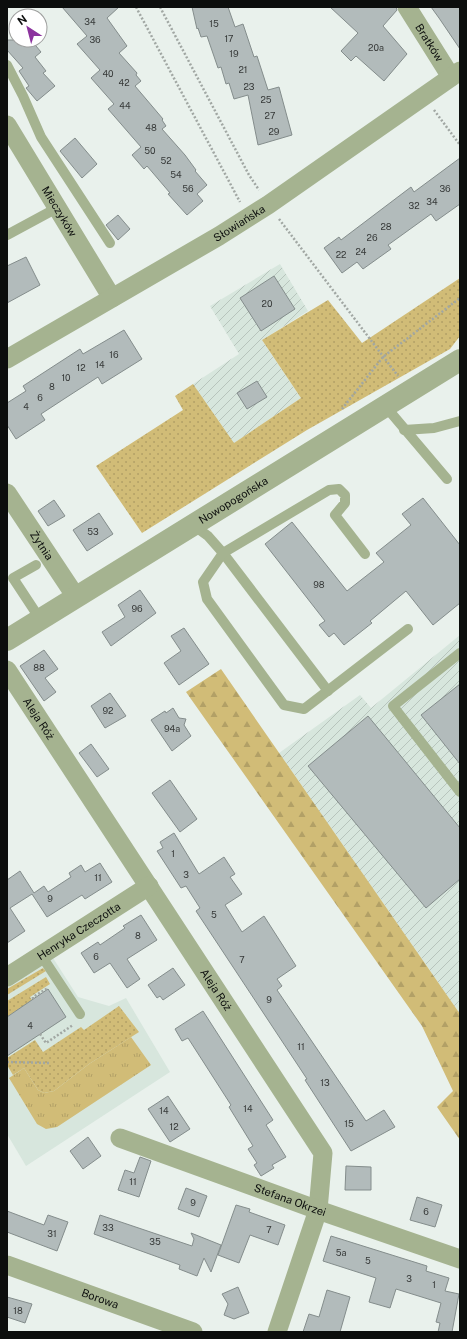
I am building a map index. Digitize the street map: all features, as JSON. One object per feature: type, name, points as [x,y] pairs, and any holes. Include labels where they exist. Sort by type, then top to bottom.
[{"type":"street","name":"Bratków","points":[[407,7],[456,74]]},
{"type":"street","name":"Słowiańska","points":[[7,359],[219,236],[261,195],[424,97],[456,74]]},
{"type":"street","name":"Mieczyków","points":[[10,135],[112,298]]},
{"type":"street","name":"Nowopogońska","points":[[7,640],[460,360]]},
{"type":"street","name":"Żytnia","points":[[7,493],[76,597]]},
{"type":"street","name":"Aleja Róż","points":[[7,670],[150,886],[323,1153],[318,1210],[277,1332]]},
{"type":"street","name":"Henryka Czeczotta","points":[[7,977],[150,886]]},
{"type":"street","name":"Stefana Okrzei","points":[[120,1138],[318,1210],[460,1259]]},
{"type":"street","name":"Borowa","points":[[7,1265],[193,1332]]},
{"type":"lane","points":[[7,65],[23,96],[41,137],[110,243]]},
{"type":"lane","points":[[7,235],[57,208]]},
{"type":"lane","points":[[386,407],[446,479]]},
{"type":"lane","points":[[404,430],[434,428],[460,421]]},
{"type":"lane","points":[[365,554],[335,515],[345,503],[345,495],[339,490],[329,490],[223,554],[203,582],[207,599],[284,705],[304,708],[408,629]]},
{"type":"lane","points":[[193,525],[208,536],[223,554],[328,691]]},
{"type":"lane","points":[[36,565],[13,578],[40,619]]},
{"type":"lane","points":[[460,653],[393,706],[460,792]]},
{"type":"lane","points":[[41,955],[78,1019]]},
{"type":"path","points":[[136,7],[241,203]]},
{"type":"path","points":[[160,7],[261,195],[402,381]]},
{"type":"path","points":[[424,97],[460,145]]},
{"type":"path","points":[[238,208],[244,200]]},
{"type":"path","points":[[340,411],[383,357],[460,298]]},
{"type":"path","points":[[33,999],[49,987],[52,992]]},
{"type":"path","points":[[40,1034],[46,1043],[72,1026],[78,1019]]},
{"type":"path","points":[[7,1062],[49,1063]]},
{"type":"shaded area","points":[[280,264],[308,311],[262,340],[301,398],[234,443],[193,384],[239,354],[210,306]]},
{"type":"shaded area","points":[[460,635],[460,1014],[279,753],[360,695],[371,708]]},
{"type":"shaded area","points":[[53,958],[78,997],[109,1006],[126,998],[170,1072],[26,1166],[7,1134],[7,987]]},
{"type":"green space","points":[[460,278],[460,336],[450,349],[307,430],[142,533],[96,466],[183,410],[175,396],[193,384],[234,443],[301,398],[262,340],[328,300],[362,343]]},
{"type":"green space","points":[[221,669],[460,1014],[460,1140],[437,1107],[453,1091],[422,1026],[186,692]]},
{"type":"green space","points":[[43,968],[46,971],[7,995],[7,989]]},
{"type":"green space","points":[[46,977],[50,984],[30,997],[32,1000],[7,1017],[7,1001]]},
{"type":"green space","points":[[119,1006],[139,1032],[89,1064],[54,1091],[44,1093],[38,1090],[24,1068],[13,1075],[7,1065],[7,1058],[35,1040],[43,1052],[81,1027],[84,1030]]},
{"type":"green space","points":[[131,1037],[151,1065],[57,1127],[46,1129],[37,1124],[9,1078],[24,1068],[38,1090],[44,1093],[54,1091],[89,1064]]},
{"type":"building","points":[[62,7],[119,7],[107,18],[127,46],[119,53],[137,73],[136,75],[141,81],[135,86],[163,119],[162,120],[166,126],[162,129],[185,155],[196,170],[195,171],[207,185],[197,194],[203,201],[187,215],[168,194],[170,193],[147,166],[144,169],[132,155],[141,147],[108,109],[114,104],[91,78],[100,70],[77,44],[87,36]]},
{"type":"building","points":[[192,7],[228,7],[235,27],[243,24],[254,57],[257,56],[268,90],[279,87],[292,135],[258,145],[248,95],[234,99],[229,83],[226,84],[221,67],[218,68],[207,36],[201,37],[198,28],[197,29]]},
{"type":"building","points":[[330,7],[396,7],[397,10],[383,26],[407,54],[384,81],[356,56],[351,61],[341,51],[358,33]]},
{"type":"building","points":[[431,7],[460,7],[460,49],[439,18]]},
{"type":"building","points":[[7,40],[8,48],[38,48],[41,52],[35,57],[46,71],[43,73],[55,86],[37,101],[26,88],[29,86],[19,71],[23,68],[7,50]]},
{"type":"building","points":[[75,138],[97,164],[82,178],[60,151]]},
{"type":"building","points":[[460,158],[460,204],[436,221],[431,214],[388,245],[391,249],[363,269],[357,262],[342,273],[324,248],[339,237],[341,240],[411,187],[414,192]]},
{"type":"building","points":[[118,215],[130,229],[118,240],[106,225]]},
{"type":"building","points":[[26,257],[40,285],[7,303],[7,266]]},
{"type":"building","points":[[274,276],[295,309],[261,331],[240,298]]},
{"type":"building","points":[[124,330],[142,359],[102,384],[98,377],[41,414],[45,420],[16,439],[7,425],[7,403],[26,391],[23,386],[80,349],[83,354]]},
{"type":"building","points":[[257,381],[267,397],[247,409],[237,393]]},
{"type":"building","points":[[423,498],[460,545],[460,603],[433,625],[406,591],[370,621],[372,623],[344,645],[334,633],[329,637],[319,625],[325,621],[265,544],[292,522],[347,591],[384,562],[376,553],[411,525],[402,514]]},
{"type":"building","points":[[54,500],[65,516],[48,526],[38,511]]},
{"type":"building","points":[[99,513],[113,534],[87,551],[73,530]]},
{"type":"building","points":[[140,590],[156,613],[111,646],[102,632],[125,617],[118,605]]},
{"type":"building","points":[[184,628],[209,664],[179,685],[164,663],[181,651],[171,636]]},
{"type":"building","points":[[44,650],[58,669],[45,678],[56,692],[44,701],[20,666]]},
{"type":"building","points":[[460,684],[460,764],[421,715]]},
{"type":"building","points":[[110,693],[126,716],[105,728],[91,706]]},
{"type":"building","points":[[173,708],[179,718],[186,719],[184,725],[191,736],[172,751],[151,720]]},
{"type":"building","points":[[368,716],[460,828],[460,879],[426,908],[308,766]]},
{"type":"building","points":[[91,744],[109,769],[97,777],[79,753]]},
{"type":"building","points":[[170,780],[197,819],[180,832],[152,793]]},
{"type":"building","points":[[174,833],[199,874],[224,857],[235,874],[230,877],[242,894],[225,905],[242,932],[264,916],[296,966],[277,979],[282,986],[277,990],[366,1121],[384,1110],[395,1127],[351,1151],[305,1080],[307,1079],[196,911],[200,908],[186,886],[181,888],[157,851],[163,848],[160,842]]},
{"type":"building","points":[[100,863],[112,882],[85,899],[82,895],[47,917],[32,894],[10,908],[25,931],[7,943],[7,880],[20,871],[34,893],[44,886],[48,892],[71,877],[69,873],[81,865],[85,872]]},
{"type":"building","points":[[141,915],[157,940],[127,959],[140,979],[127,988],[110,963],[94,973],[81,953],[98,942],[100,945],[125,928],[123,926]]},
{"type":"building","points":[[173,968],[185,985],[163,1000],[160,996],[157,998],[148,985]]},
{"type":"building","points":[[48,989],[66,1017],[7,1056],[7,1017]]},
{"type":"building","points":[[203,1011],[273,1120],[266,1125],[286,1157],[272,1165],[274,1168],[261,1176],[254,1165],[257,1163],[248,1149],[253,1146],[229,1107],[231,1105],[188,1038],[182,1041],[175,1029]]},
{"type":"building","points":[[168,1096],[190,1129],[170,1142],[148,1109]]},
{"type":"building","points":[[88,1137],[101,1156],[83,1169],[70,1151]]},
{"type":"building","points":[[140,1157],[151,1161],[139,1197],[118,1190],[125,1170],[134,1173]]},
{"type":"building","points":[[346,1166],[371,1167],[371,1190],[345,1190]]},
{"type":"building","points":[[186,1188],[207,1196],[199,1217],[178,1209]]},
{"type":"building","points":[[417,1197],[442,1205],[435,1227],[410,1220]]},
{"type":"building","points":[[236,1205],[250,1209],[249,1212],[285,1225],[278,1245],[250,1235],[239,1263],[218,1255]]},
{"type":"building","points":[[7,1211],[44,1225],[48,1215],[68,1222],[57,1251],[7,1232]]},
{"type":"building","points":[[100,1215],[192,1246],[194,1239],[191,1233],[221,1245],[211,1272],[204,1258],[197,1276],[179,1269],[180,1265],[94,1234]]},
{"type":"building","points":[[331,1236],[427,1266],[426,1271],[449,1278],[445,1291],[459,1294],[452,1332],[438,1332],[440,1323],[436,1322],[441,1303],[396,1289],[390,1308],[369,1302],[376,1278],[323,1261]]},
{"type":"building","points":[[238,1287],[249,1313],[234,1319],[224,1315],[228,1304],[222,1294]]},
{"type":"building","points":[[327,1290],[350,1297],[340,1332],[303,1332],[309,1314],[319,1317]]},
{"type":"building","points":[[7,1297],[32,1304],[25,1323],[7,1317]]}]
